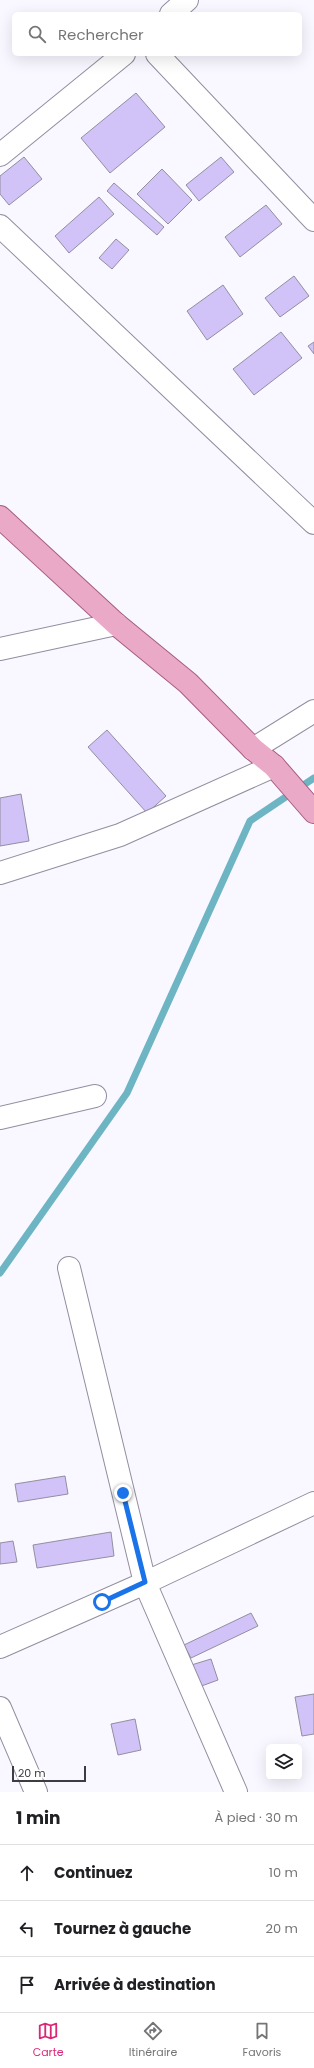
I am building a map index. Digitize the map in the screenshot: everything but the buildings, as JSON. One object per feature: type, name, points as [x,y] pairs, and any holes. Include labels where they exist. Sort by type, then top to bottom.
[{"type":"main road","points":[[0,517],[116,624],[188,683],[253,749],[274,766],[287,783],[314,812]]},
{"type":"street","points":[[173,12],[187,0]]},
{"type":"street","points":[[0,155],[122,56]]},
{"type":"street","points":[[159,56],[314,220]]},
{"type":"street","points":[[0,226],[314,523]]},
{"type":"street","points":[[0,649],[116,624]]},
{"type":"street","points":[[253,749],[314,711]]},
{"type":"street","points":[[0,874],[120,835],[274,766]]},
{"type":"street","points":[[0,1118],[95,1096]]},
{"type":"street","points":[[69,1268],[145,1582],[236,1792]]},
{"type":"street","points":[[0,1647],[145,1582],[314,1503]]},
{"type":"street","points":[[0,1708],[36,1792]]},
{"type":"waterway","points":[[0,1273],[127,1093],[250,821],[314,778]]},
{"type":"route","points":[[102,1602],[145,1582],[123,1493]]}]
